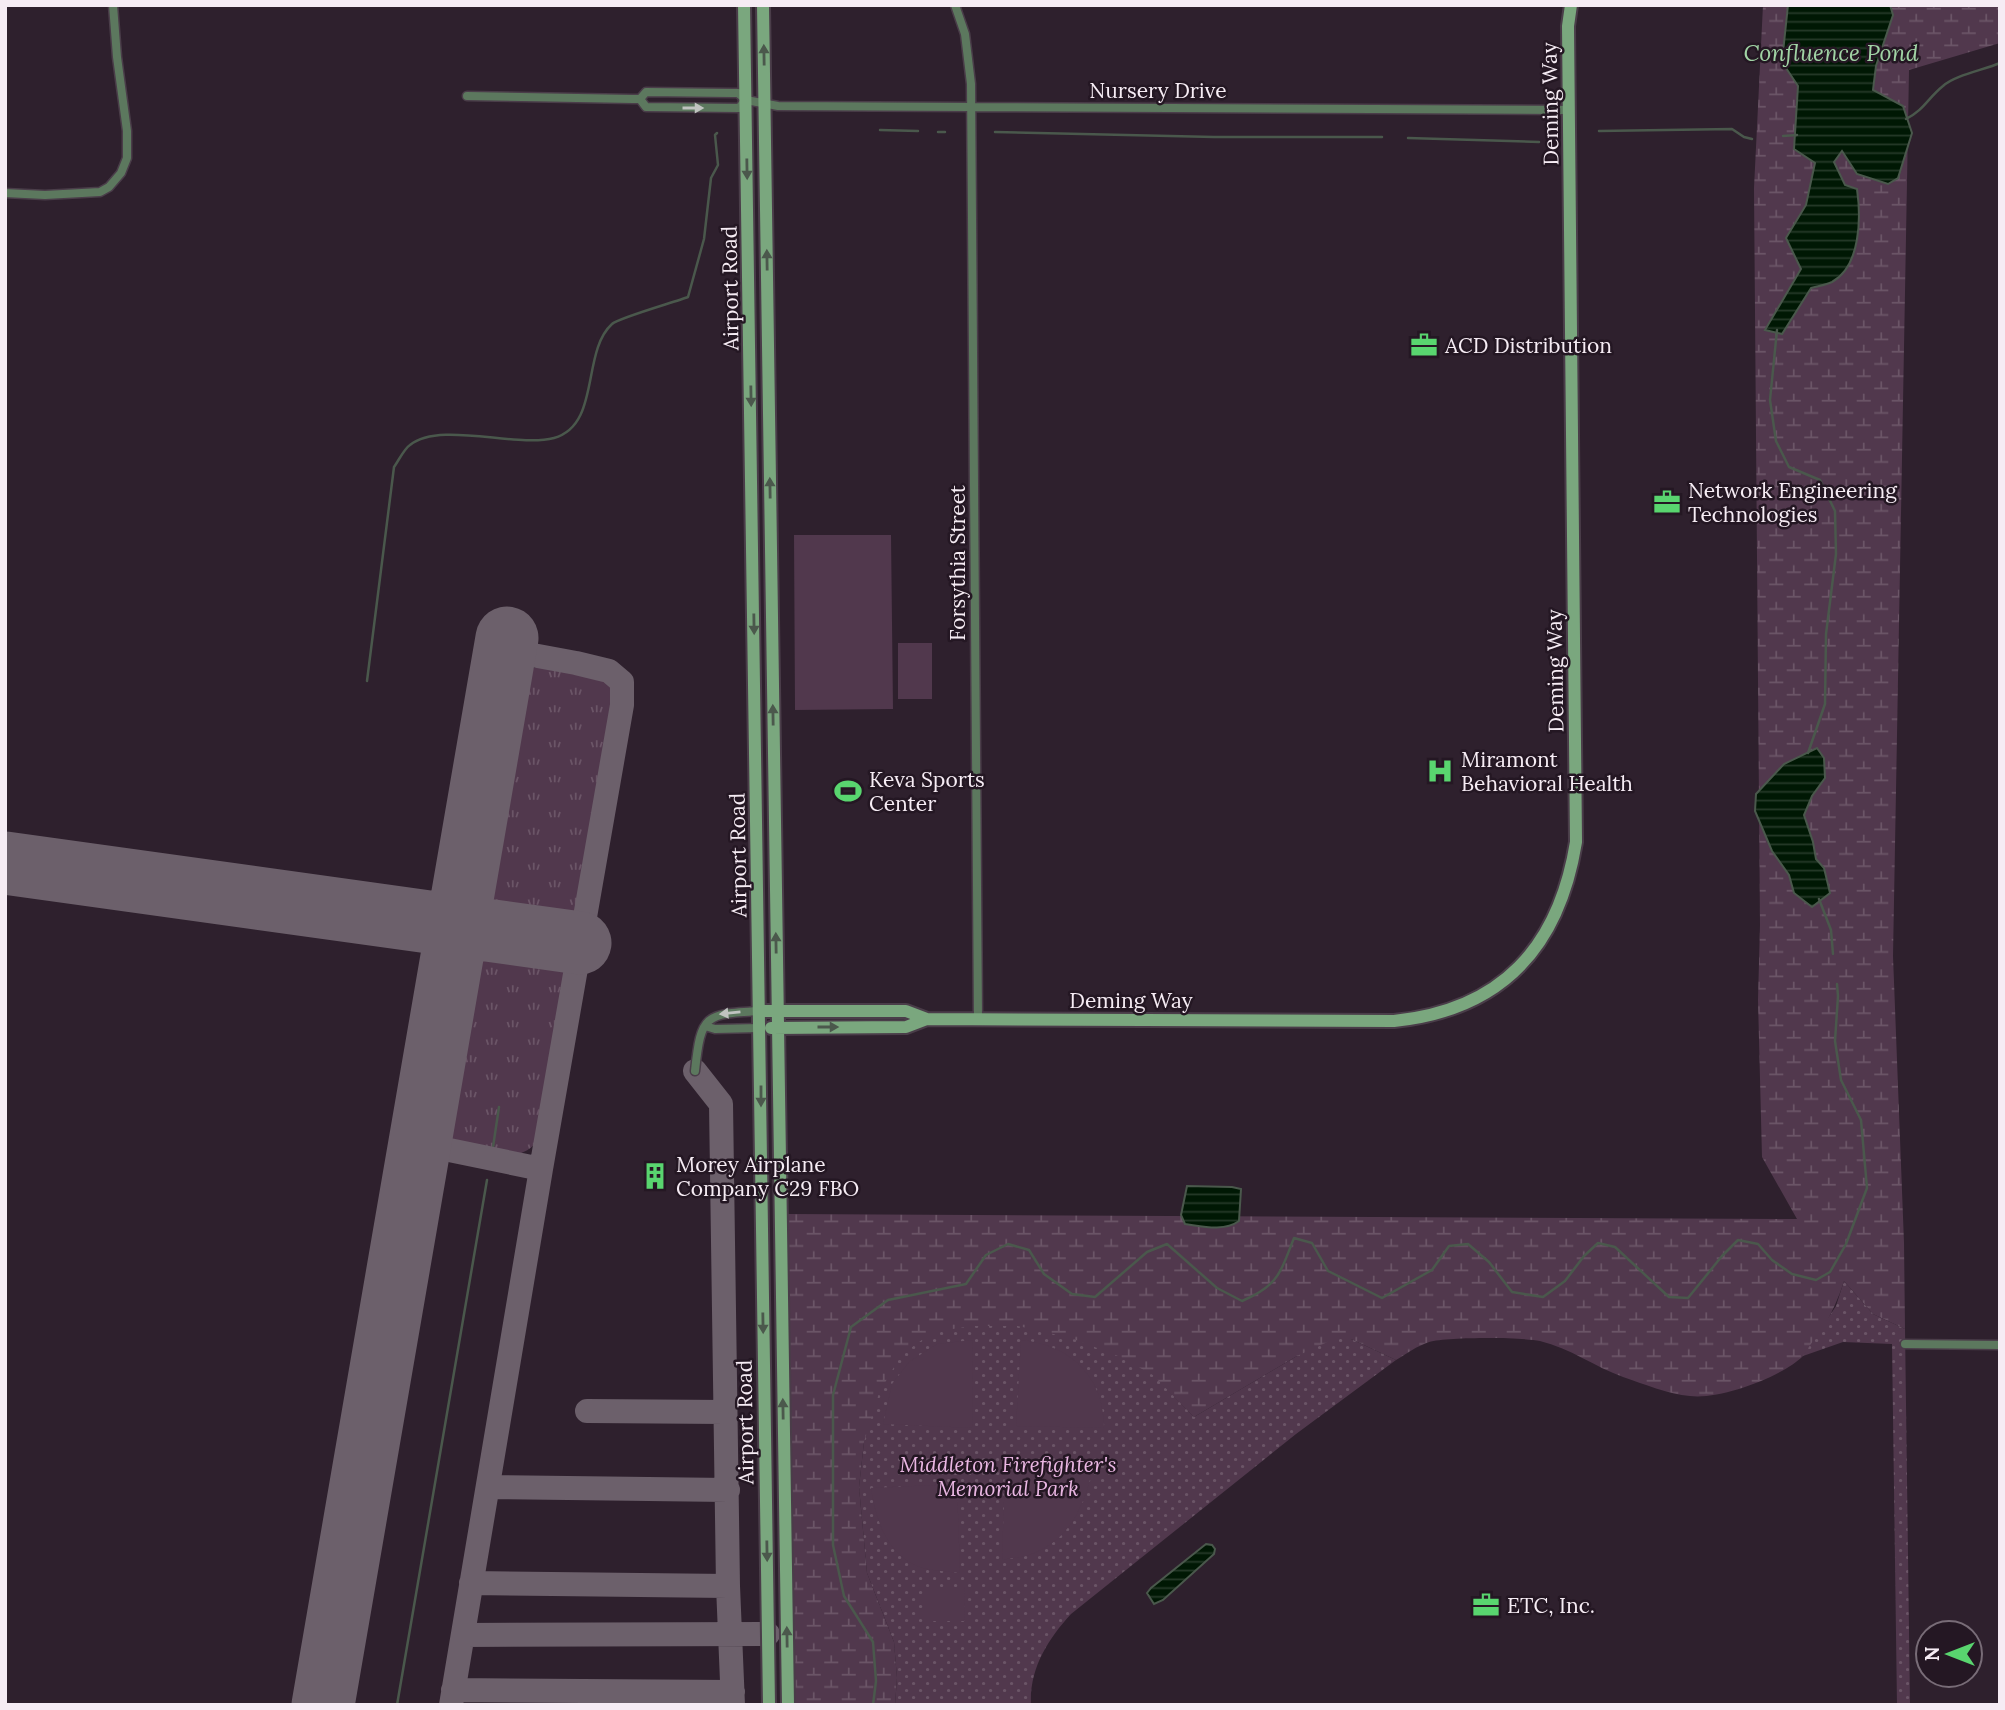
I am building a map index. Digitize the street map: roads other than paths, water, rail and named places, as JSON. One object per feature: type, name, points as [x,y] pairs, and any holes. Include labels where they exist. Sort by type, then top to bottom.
[{"type":"street","points":[[5,193],[45,195],[100,192],[110,187],[121,173],[127,158],[127,131],[113,5]]},
{"type":"street","name":"Airport Road","points":[[744,5],[769,1705]]},
{"type":"street","name":"Airport Road","points":[[764,5],[788,1705]]},
{"type":"street","name":"Forsythia Street","points":[[955,5],[969,55],[972,107],[978,1018]]},
{"type":"street","name":"Deming Way","points":[[760,1011],[906,1011],[927,1018],[1394,1021],[1416,1019],[1456,1008],[1506,979],[1530,957],[1546,932],[1566,888],[1576,842],[1568,26],[1571,5]]},
{"type":"street","name":"Nursery Drive","points":[[640,99],[646,92],[700,92],[738,93],[746,100],[765,105],[1570,110]]},
{"type":"street","points":[[467,96],[640,99],[646,107],[676,108],[738,108],[746,100]]},
{"type":"street","points":[[695,1070],[700,1035],[714,1016],[760,1011]]},
{"type":"street","name":"Deming Way","points":[[760,1028],[906,1027],[927,1018]]},
{"type":"street","points":[[705,1026],[715,1029],[760,1028]]},
{"type":"street","points":[[1905,1344],[2000,1345]]},
{"type":"water","name":"Confluence Pond","points":[[1788,5],[1890,5],[1893,15],[1876,66],[1873,90],[1903,106],[1912,133],[1898,178],[1888,184],[1857,174],[1842,151],[1834,162],[1845,185],[1857,189],[1859,213],[1854,253],[1842,275],[1830,283],[1811,288],[1782,334],[1765,330],[1801,269],[1786,238],[1806,205],[1815,163],[1794,149],[1798,86],[1782,62]]},
{"type":"water","points":[[1817,748],[1824,758],[1825,778],[1812,796],[1804,815],[1816,859],[1824,868],[1830,893],[1812,907],[1794,893],[1789,875],[1772,851],[1755,811],[1756,794],[1784,764]]},
{"type":"water","points":[[1187,1186],[1241,1189],[1239,1221],[1220,1227],[1185,1224],[1181,1215]]},
{"type":"water","points":[[1206,1544],[1212,1545],[1214,1554],[1163,1600],[1154,1604],[1147,1593],[1151,1588]]},
{"type":"waterway","points":[[1906,119],[1948,82],[2000,63]]},
{"type":"waterway","points":[[1599,131],[1732,129],[1752,139]]},
{"type":"waterway","points":[[880,130],[918,131]]},
{"type":"waterway","points":[[938,132],[945,132]]},
{"type":"waterway","points":[[995,132],[1214,137],[1382,137]]},
{"type":"waterway","points":[[367,681],[394,467],[406,449],[423,438],[459,435],[538,440],[554,438],[569,431],[579,419],[585,404],[596,352],[612,324],[688,297],[704,239],[711,178],[718,165],[717,133]]},
{"type":"waterway","points":[[1783,136],[1797,135]]},
{"type":"waterway","points":[[1408,138],[1539,142]]},
{"type":"waterway","points":[[1777,330],[1770,400],[1776,441],[1789,467],[1820,480],[1835,511],[1836,554],[1826,634],[1825,704],[1808,753]]},
{"type":"waterway","points":[[1819,899],[1831,930],[1833,954]]},
{"type":"waterway","points":[[873,1705],[876,1681],[873,1642],[844,1596],[833,1545],[833,1395],[851,1327],[888,1300],[966,1284],[986,1255],[1008,1244],[1029,1250],[1044,1274],[1072,1294],[1095,1297],[1147,1252],[1167,1244],[1217,1288],[1242,1301],[1264,1289],[1277,1277],[1294,1238],[1312,1243],[1328,1271],[1382,1298],[1432,1270],[1449,1246],[1468,1244],[1489,1262],[1512,1292],[1543,1297],[1565,1281],[1598,1243],[1615,1247],[1669,1297],[1688,1298],[1738,1240],[1758,1244],[1772,1260],[1792,1274],[1816,1280],[1830,1272],[1846,1244],[1867,1188],[1861,1120],[1841,1080],[1835,1041],[1837,984]]},
{"type":"waterway","points":[[493,1147],[499,1107]]},
{"type":"waterway","points":[[397,1705],[487,1180]]},
{"type":"place","name":"ACD Distribution","points":[[1424,345]]},
{"type":"place","name":"Network Engineering Technologies","points":[[1667,502]]},
{"type":"place","name":"Miramont Behavioral Health","points":[[1440,771]]},
{"type":"place","name":"Keva Sports Center","points":[[848,791]]},
{"type":"place","name":"Morey Airplane Company C29 FBO","points":[[655,1176]]},
{"type":"place","name":"ETC, Inc.","points":[[1486,1605]]},
{"type":"park label","name":"Middleton Firefighter's Memorial Park","points":[[1008,1476]]}]
